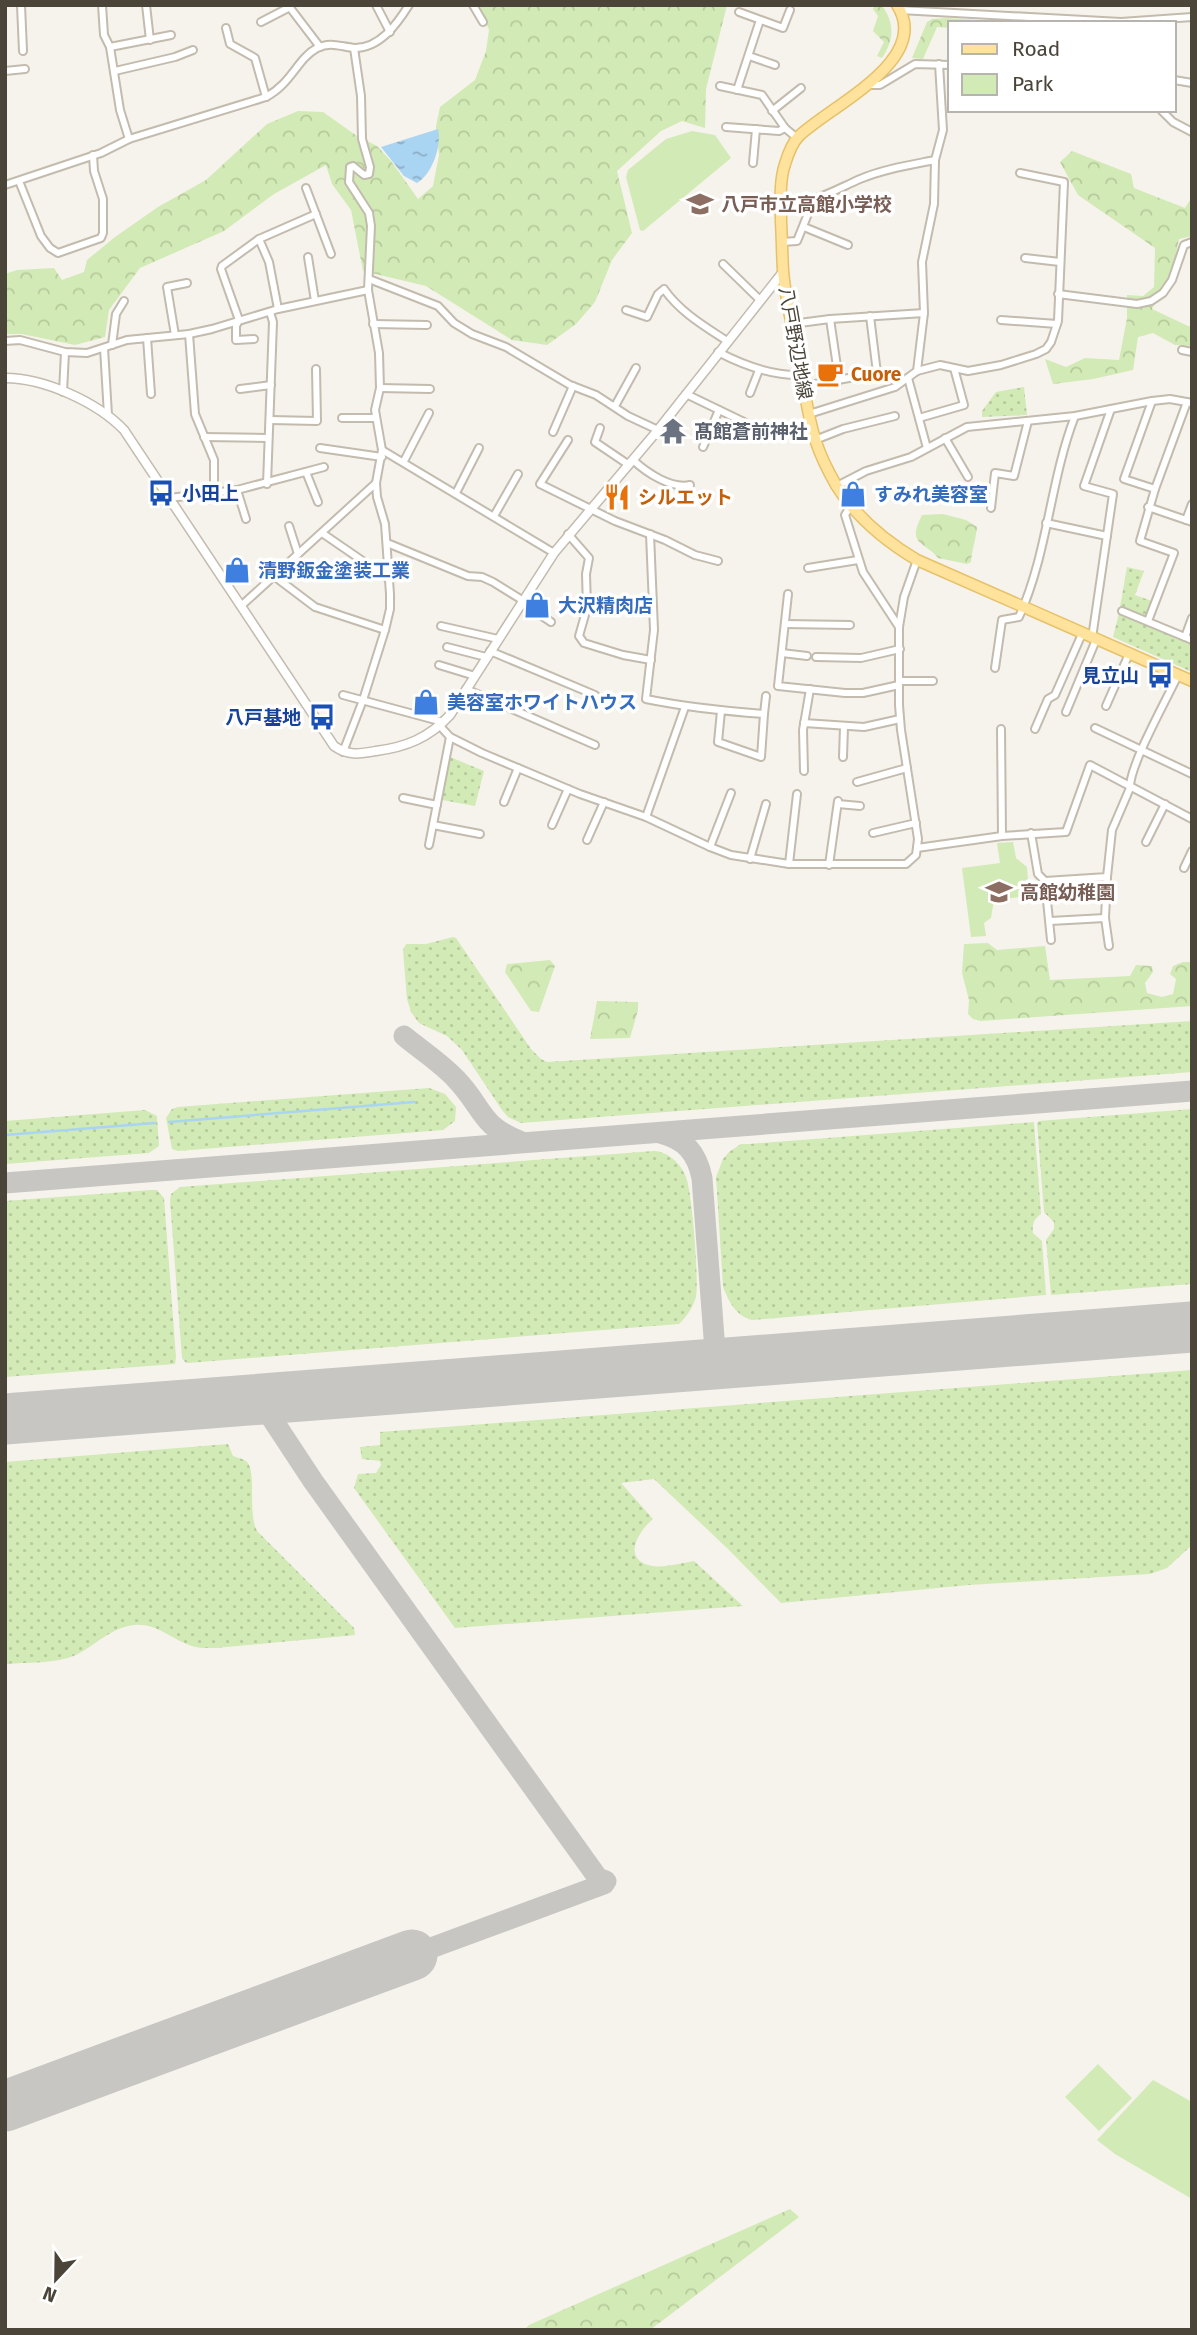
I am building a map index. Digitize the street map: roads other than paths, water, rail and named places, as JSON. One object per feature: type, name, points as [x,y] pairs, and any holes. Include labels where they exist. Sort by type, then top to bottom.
[{"type":"main road","name":"八戸野辺地線","points":[[898,7],[904,23],[898,55],[867,85],[797,138],[789,151],[782,174],[783,272],[815,440],[837,486],[851,505],[872,528],[897,548],[917,560],[1023,608],[1192,681]]},
{"type":"street","points":[[21,5],[23,51]]},
{"type":"street","points":[[102,5],[104,35],[110,47],[120,110],[129,139]]},
{"type":"street","points":[[146,5],[150,40]]},
{"type":"street","points":[[376,5],[390,32]]},
{"type":"street","points":[[5,185],[93,155],[129,139],[266,97],[280,90],[303,60],[320,47],[333,44],[354,48],[375,42],[390,32],[408,5]]},
{"type":"street","points":[[473,5],[483,22]]},
{"type":"street","points":[[261,22],[289,6],[320,47]]},
{"type":"street","points":[[898,7],[1051,21]]},
{"type":"street","points":[[739,12],[783,28],[790,10]]},
{"type":"street","points":[[1135,21],[1192,17]]},
{"type":"street","points":[[737,90],[760,20]]},
{"type":"street","points":[[226,28],[230,44],[255,58],[266,97]]},
{"type":"street","points":[[110,47],[172,35]]},
{"type":"street","points":[[343,752],[363,700],[390,609],[387,543],[376,483],[382,454],[375,410],[380,388],[379,353],[368,290],[371,226],[369,213],[354,193],[348,172],[349,167],[353,166],[364,176],[369,174],[370,167],[362,139],[362,96],[354,48]]},
{"type":"street","points":[[115,71],[193,50]]},
{"type":"street","points":[[748,56],[775,65]]},
{"type":"street","points":[[867,85],[880,85],[915,64],[948,65]]},
{"type":"street","points":[[916,371],[924,313],[922,261],[934,204],[935,160],[943,130],[939,64]]},
{"type":"street","points":[[5,71],[25,69]]},
{"type":"street","points":[[720,86],[762,95],[785,128],[797,138]]},
{"type":"street","points":[[772,111],[801,88]]},
{"type":"street","points":[[1163,112],[1173,122],[1192,132]]},
{"type":"street","points":[[726,127],[779,131],[785,128]]},
{"type":"street","points":[[753,163],[756,130]]},
{"type":"street","points":[[19,181],[41,236],[50,248],[58,253],[75,248],[101,238],[103,233],[103,199],[94,171],[93,155]]},
{"type":"street","points":[[782,242],[797,241],[814,199],[894,167],[935,160]]},
{"type":"street","points":[[809,414],[895,387],[916,371],[940,365],[968,371],[1001,365],[1046,349],[1057,324],[1064,182],[1020,173]]},
{"type":"street","points":[[306,188],[331,254]]},
{"type":"street","points":[[254,339],[236,340],[239,320],[221,269],[222,265],[259,239],[316,214]]},
{"type":"street","points":[[804,227],[848,245]]},
{"type":"street","points":[[259,239],[269,262],[278,309]]},
{"type":"street","points":[[1058,294],[1137,304],[1151,301],[1163,293],[1172,280],[1184,245],[1192,242]]},
{"type":"street","points":[[308,257],[315,301]]},
{"type":"street","points":[[1025,258],[1060,262]]},
{"type":"street","points":[[723,264],[760,300]]},
{"type":"street","points":[[5,378],[26,380],[63,392],[108,415],[124,430],[334,746],[352,755],[411,744],[442,724],[568,534],[631,463],[783,272]]},
{"type":"street","points":[[369,279],[438,306],[454,323],[472,334],[506,347],[573,386],[596,395],[628,416],[658,430]]},
{"type":"street","points":[[175,335],[167,287],[187,283]]},
{"type":"street","points":[[626,310],[648,317],[658,293],[664,289],[672,300],[700,324],[727,341]]},
{"type":"street","points":[[5,341],[20,340],[65,352],[87,353],[127,340],[189,334],[278,309],[368,290]]},
{"type":"street","points":[[112,345],[116,314],[124,301]]},
{"type":"street","points":[[267,484],[273,322],[270,312]]},
{"type":"street","points":[[792,324],[924,313]]},
{"type":"street","points":[[804,386],[877,373],[870,316]]},
{"type":"street","points":[[830,319],[839,380]]},
{"type":"street","points":[[1001,320],[1057,324]]},
{"type":"street","points":[[373,324],[427,325]]},
{"type":"street","points":[[189,334],[195,414],[214,460],[214,493]]},
{"type":"street","points":[[146,338],[151,394]]},
{"type":"street","points":[[104,348],[108,415]]},
{"type":"street","points":[[1182,350],[1192,352]]},
{"type":"street","points":[[63,392],[65,352]]},
{"type":"street","points":[[719,352],[759,370],[780,376],[802,375]]},
{"type":"street","points":[[615,406],[636,368]]},
{"type":"street","points":[[919,418],[964,405],[954,368]]},
{"type":"street","points":[[270,420],[317,421],[316,369]]},
{"type":"street","points":[[751,393],[759,370]]},
{"type":"street","points":[[908,378],[927,448]]},
{"type":"street","points":[[240,389],[271,385]]},
{"type":"street","points":[[552,432],[573,386]]},
{"type":"street","points":[[380,388],[430,388]]},
{"type":"street","points":[[686,394],[744,422],[740,432]]},
{"type":"street","points":[[837,486],[866,471],[911,457],[967,427],[994,422],[1075,416],[1152,401],[1170,399],[1189,402],[1148,507],[1140,541],[1174,553],[1148,621]]},
{"type":"street","points":[[1152,401],[1124,479],[1155,489]]},
{"type":"street","points":[[1066,712],[1090,638],[1113,494],[1084,486],[1111,409]]},
{"type":"street","points":[[703,447],[719,410]]},
{"type":"street","points":[[404,461],[429,413]]},
{"type":"street","points":[[815,440],[843,429],[895,416]]},
{"type":"street","points":[[995,668],[1002,620],[1019,617],[1023,608],[1075,416]]},
{"type":"street","points":[[342,418],[376,418]]},
{"type":"street","points":[[991,508],[995,473],[1014,476],[1028,421]]},
{"type":"street","points":[[600,428],[595,442],[680,487],[690,485]]},
{"type":"street","points":[[204,437],[268,438]]},
{"type":"street","points":[[945,438],[968,477]]},
{"type":"street","points":[[568,440],[540,484],[589,509],[695,555],[718,561]]},
{"type":"street","points":[[320,448],[382,454],[404,461],[554,553]]},
{"type":"street","points":[[456,493],[479,448]]},
{"type":"street","points":[[169,498],[237,490],[324,467]]},
{"type":"street","points":[[306,472],[318,502]]},
{"type":"street","points":[[494,516],[518,474]]},
{"type":"street","points":[[241,606],[376,483]]},
{"type":"street","points":[[237,490],[246,519]]},
{"type":"street","points":[[1148,507],[1189,521],[1192,504]]},
{"type":"street","points":[[851,505],[845,515],[858,560],[863,572],[900,627]]},
{"type":"street","points":[[1046,523],[1107,536]]},
{"type":"street","points":[[289,526],[298,554]]},
{"type":"street","points":[[322,533],[389,579]]},
{"type":"street","points":[[568,534],[589,558],[586,574],[587,607],[579,636],[583,643],[651,660]]},
{"type":"street","points":[[650,534],[654,630],[646,699],[685,707],[764,714]]},
{"type":"street","points":[[387,543],[468,576],[482,577],[551,622]]},
{"type":"street","points":[[808,568],[858,560]]},
{"type":"street","points":[[343,695],[442,724],[450,737],[568,789],[646,817],[710,847],[750,859],[789,864],[906,864],[916,855],[917,848],[916,822],[900,719],[900,627],[906,590],[917,560]]},
{"type":"street","points":[[274,576],[315,607],[385,630]]},
{"type":"street","points":[[788,594],[778,685],[863,693],[899,683],[933,681]]},
{"type":"street","points":[[1122,611],[1188,639],[1192,618]]},
{"type":"street","points":[[785,624],[850,625]]},
{"type":"street","points":[[441,626],[498,639]]},
{"type":"street","points":[[1035,729],[1048,699],[1055,695],[1090,638]]},
{"type":"street","points":[[447,647],[488,654],[595,695]]},
{"type":"street","points":[[817,657],[861,658],[900,649]]},
{"type":"street","points":[[782,653],[807,656]]},
{"type":"street","points":[[1106,706],[1129,654]]},
{"type":"street","points":[[439,665],[475,676]]},
{"type":"street","points":[[1109,946],[1105,918],[1112,830],[1141,752],[1178,675]]},
{"type":"street","points":[[466,689],[595,745]]},
{"type":"street","points":[[804,771],[804,723],[810,689]]},
{"type":"street","points":[[721,711],[718,742],[761,757],[766,695]]},
{"type":"street","points":[[646,817],[685,707]]},
{"type":"street","points":[[804,723],[864,727],[900,719]]},
{"type":"street","points":[[844,727],[844,757]]},
{"type":"street","points":[[1095,728],[1192,775]]},
{"type":"street","points":[[1001,729],[1002,836]]},
{"type":"street","points":[[429,845],[450,737]]},
{"type":"street","points":[[917,848],[1002,836],[1066,832],[1090,765],[1192,819]]},
{"type":"street","points":[[504,802],[518,768]]},
{"type":"street","points":[[857,782],[907,768]]},
{"type":"street","points":[[552,825],[568,789]]},
{"type":"street","points":[[710,847],[731,793]]},
{"type":"street","points":[[789,864],[797,794]]},
{"type":"street","points":[[403,798],[437,805]]},
{"type":"street","points":[[587,840],[604,802]]},
{"type":"street","points":[[829,865],[838,803],[860,806]]},
{"type":"street","points":[[750,859],[766,804]]},
{"type":"street","points":[[1146,842],[1165,804]]},
{"type":"street","points":[[873,833],[916,822]]},
{"type":"street","points":[[433,825],[480,834]]},
{"type":"street","points":[[1031,833],[1038,874],[1045,881],[1051,940]]},
{"type":"street","points":[[1184,869],[1192,851]]},
{"type":"street","points":[[1045,881],[1107,877]]},
{"type":"street","points":[[1050,921],[1105,918]]},
{"type":"water","points":[[438,129],[439,143],[435,159],[417,183],[404,176],[381,147]]},
{"type":"waterway","points":[[169,1122],[414,1102]]},
{"type":"waterway","points":[[5,1135],[155,1123]]},
{"type":"place","name":"八戸市立高館小学校","points":[[700,204]]},
{"type":"place","name":"Cuore","points":[[830,374]]},
{"type":"place","name":"髙館蒼前神社","points":[[673,431]]},
{"type":"place","name":"小田上","points":[[161,493]]},
{"type":"place","name":"すみれ美容室","points":[[853,494]]},
{"type":"place","name":"シルエット","points":[[617,497]]},
{"type":"place","name":"清野鈑金塗装工業","points":[[237,570]]},
{"type":"place","name":"大沢精肉店","points":[[537,605]]},
{"type":"place","name":"見立山","points":[[1160,675]]},
{"type":"place","name":"美容室ホワイトハウス","points":[[426,702]]},
{"type":"place","name":"八戸基地","points":[[322,717]]},
{"type":"place","name":"高館幼稚園","points":[[999,892]]}]
